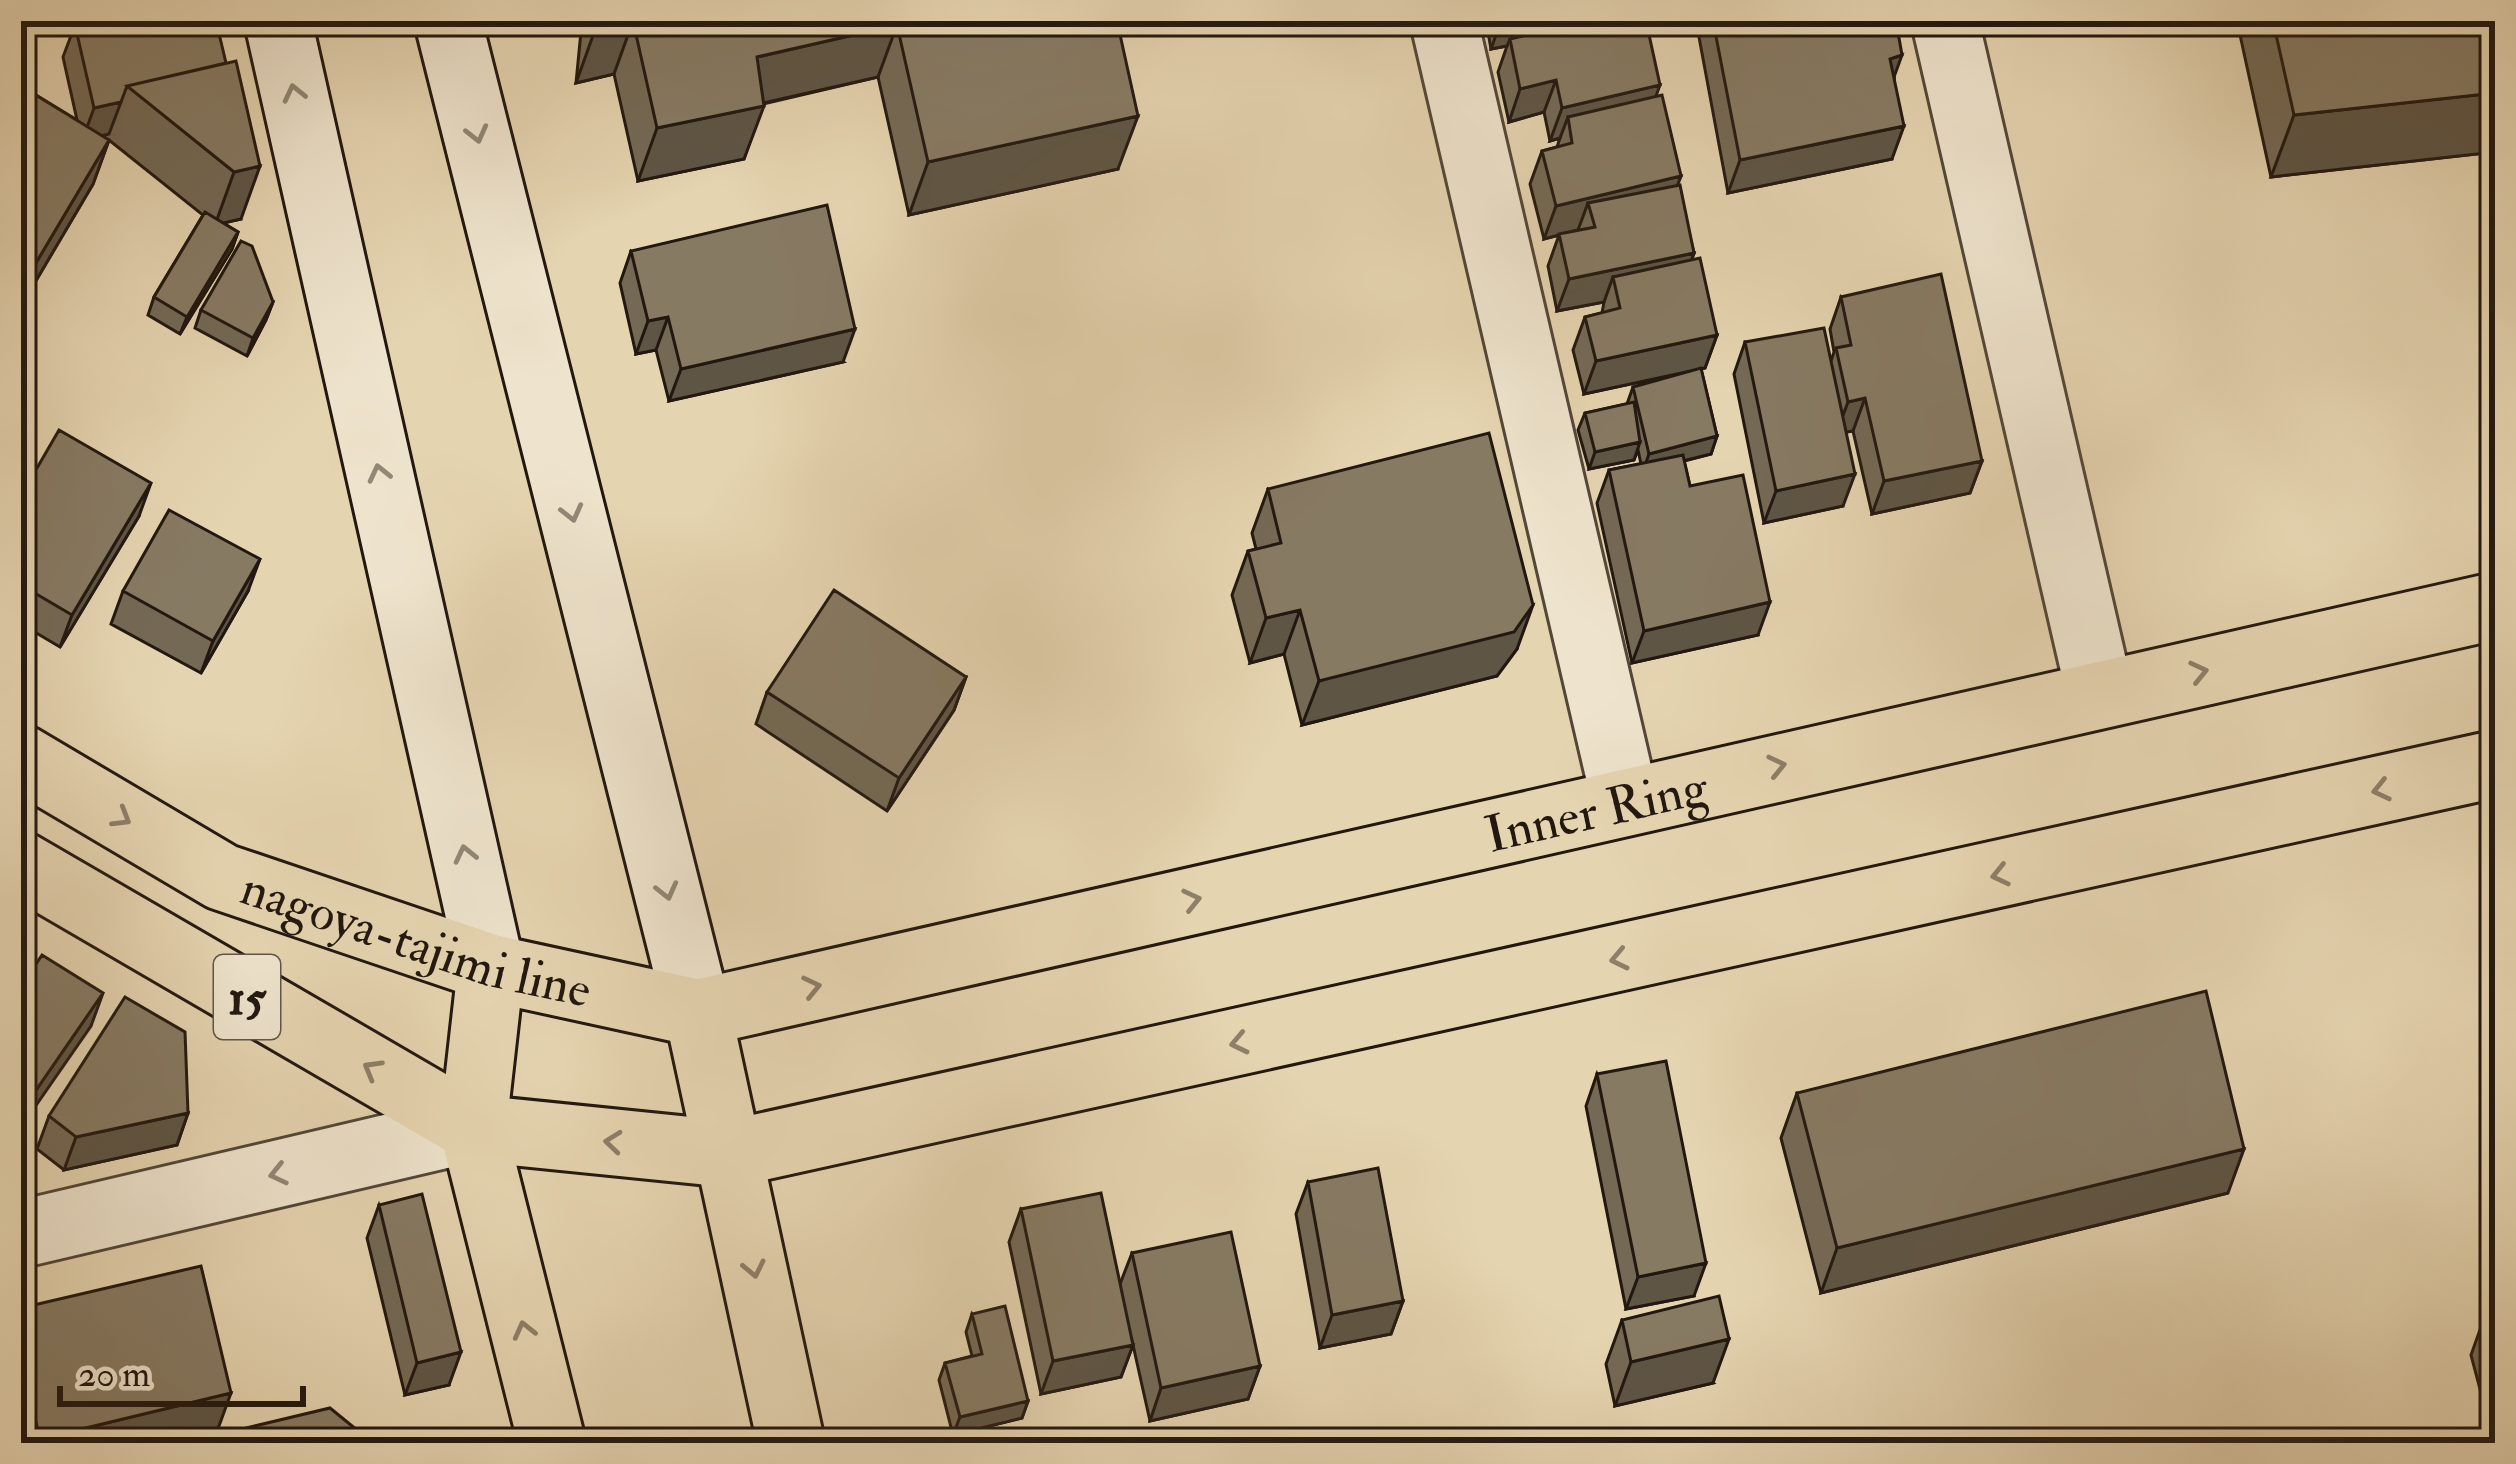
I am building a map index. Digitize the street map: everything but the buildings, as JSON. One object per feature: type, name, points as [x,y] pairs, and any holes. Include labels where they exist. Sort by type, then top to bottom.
[{"type":"main road","name":"Inner Ring","points":[[698,1013],[2495,606]]},
{"type":"main road","name":"nagoya-tajimi line","points":[[21,758],[222,878],[491,968],[698,1013]]},
{"type":"main road","points":[[729,1154],[2495,764]]},
{"type":"main road","name":"nagoya-tajimi line","points":[[21,866],[473,1128],[729,1154]]},
{"type":"main road","points":[[491,968],[473,1128],[552,1443]]},
{"type":"main road","points":[[698,1013],[791,1443]]},
{"type":"street","points":[[278,21],[491,968]]},
{"type":"street","points":[[448,21],[698,1013]]},
{"type":"street","points":[[1444,21],[1625,800]]},
{"type":"street","points":[[1945,21],[2100,694]]},
{"type":"street","points":[[21,1234],[473,1128]]}]
